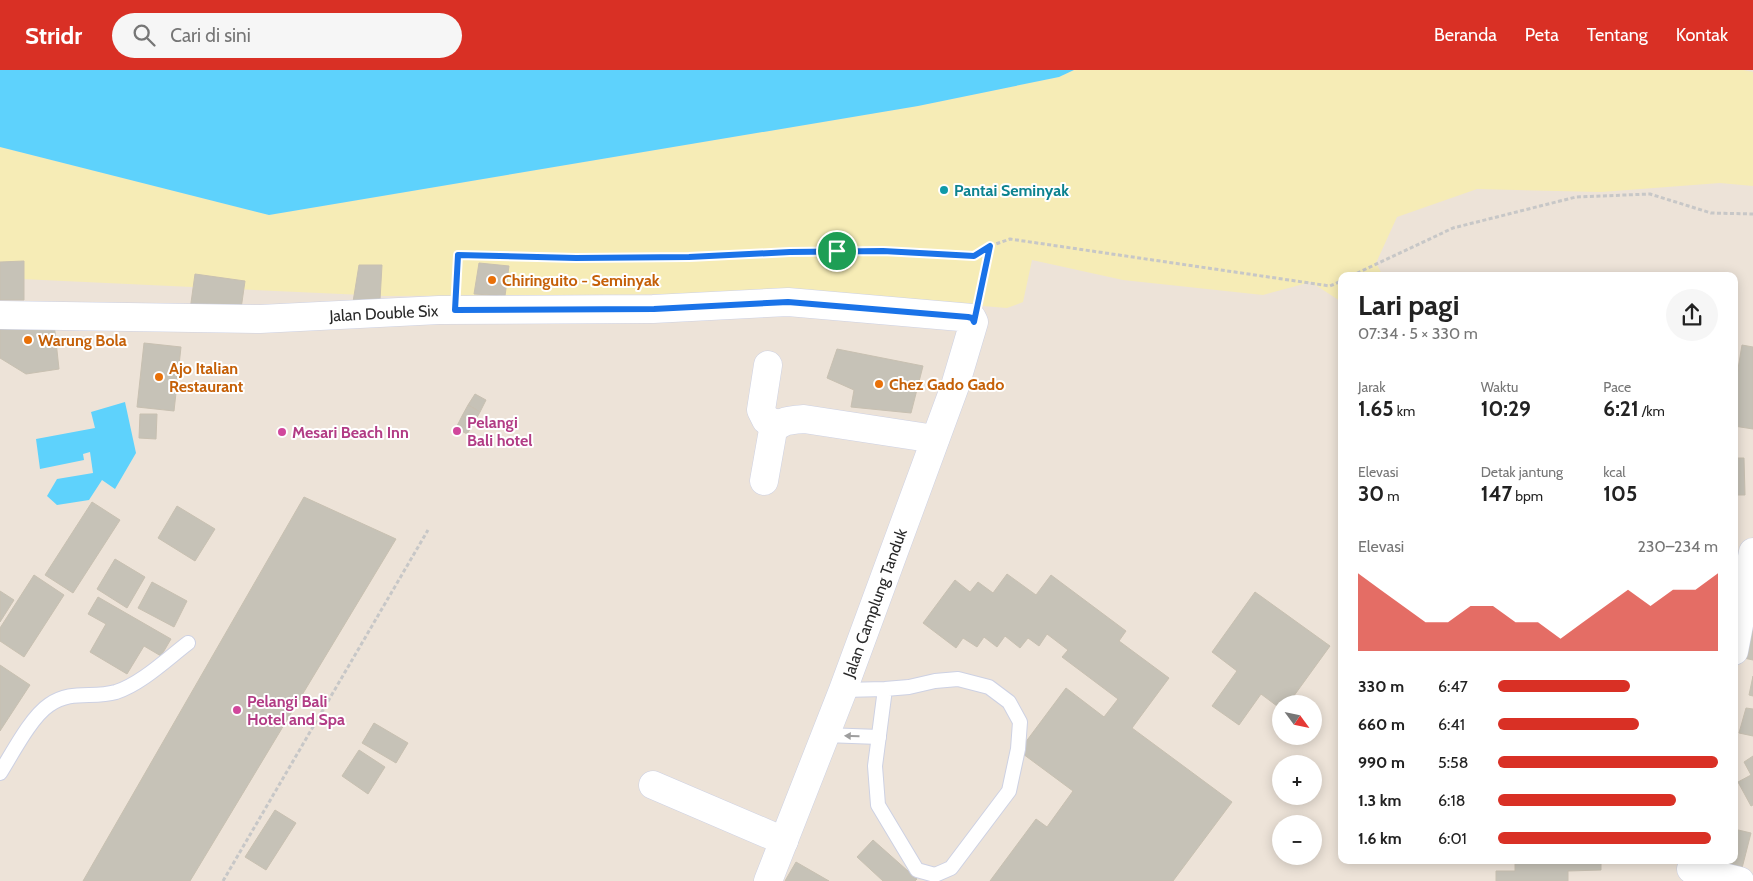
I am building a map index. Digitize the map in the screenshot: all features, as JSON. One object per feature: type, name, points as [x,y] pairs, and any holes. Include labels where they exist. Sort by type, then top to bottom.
[{"type":"street","name":"Jalan Double Six","points":[[0,315],[260,319],[455,310],[654,309],[788,302],[968,317],[972,318],[974,322]]},
{"type":"street","name":"Jalan Camplung Tanduk","points":[[768,881],[843,690],[955,386],[974,322]]},
{"type":"street","points":[[768,364],[761,410],[766,420],[778,424]]},
{"type":"street","points":[[764,481],[772,430],[778,424],[787,420],[804,419],[935,439]]},
{"type":"street","points":[[1738,630],[1753,552]]},
{"type":"street","points":[[652,785],[784,841]]},
{"type":"street","points":[[1691,870],[1740,881]]},
{"type":"lane","points":[[0,773],[34,720],[47,706],[61,698],[81,694],[113,693],[129,688],[188,643]]},
{"type":"lane","points":[[843,690],[909,687],[935,681],[958,679],[989,687],[1009,702],[1020,722],[1018,749],[1009,792],[951,868],[935,875],[917,870],[878,805],[875,766],[885,689]]},
{"type":"lane","points":[[825,735],[879,737]]},
{"type":"path","points":[[1360,272],[1454,228],[1576,197],[1650,194],[1711,213],[1753,214]]},
{"type":"path","points":[[455,310],[458,255],[604,258],[883,251],[974,256],[990,246],[1010,239],[1330,286],[1338,282]]},
{"type":"path","points":[[974,322],[990,246]]},
{"type":"path","points":[[222,881],[428,530]]},
{"type":"sand","name":"Pantai Seminyak","points":[[1074,70],[1743,70],[1753,72],[1753,186],[1720,183],[1601,192],[1477,189],[1397,217],[1376,263],[1381,272],[1338,272],[1338,300],[1311,282],[1263,295],[1123,280],[1032,260],[1023,302],[1007,308],[823,293],[385,296],[0,278],[0,147],[269,215],[918,106],[1059,77]]},
{"type":"water","points":[[0,70],[1074,70],[1059,77],[918,106],[269,215],[0,147]]},
{"type":"water","points":[[125,402],[136,453],[115,489],[102,480],[89,500],[57,505],[47,496],[57,479],[93,473],[90,452],[83,454],[84,460],[40,469],[36,439],[95,428],[91,412]]},
{"type":"building","points":[[24,261],[24,300],[0,300],[0,262]]},
{"type":"building","name":"Chiringuito - Seminyak","points":[[479,263],[509,266],[505,296],[474,294]]},
{"type":"building","points":[[359,265],[382,265],[380,300],[353,302]]},
{"type":"building","points":[[195,274],[245,281],[240,316],[190,310]]},
{"type":"building","name":"Warung Bola","points":[[0,323],[54,323],[59,369],[26,374],[0,358]]},
{"type":"building","name":"Ajo Italian Restaurant","points":[[144,343],[181,347],[174,411],[137,407]]},
{"type":"building","points":[[1742,345],[1753,347],[1753,429],[1738,427],[1738,369]]},
{"type":"building","name":"Chez Gado Gado","points":[[837,349],[923,366],[911,413],[851,407],[854,390],[827,378]]},
{"type":"building","points":[[475,394],[486,400],[480,412],[468,405]]},
{"type":"building","points":[[468,405],[480,412],[474,423],[462,416]]},
{"type":"building","points":[[140,414],[157,414],[156,439],[139,438]]},
{"type":"building","points":[[462,416],[474,423],[467,434],[456,428]]},
{"type":"building","points":[[1738,458],[1744,458],[1745,495],[1738,495]]},
{"type":"building","name":"Pelangi Bali Hotel and Spa","points":[[304,497],[396,539],[190,881],[83,881]]},
{"type":"building","points":[[92,502],[120,520],[73,593],[45,575]]},
{"type":"building","points":[[177,506],[215,529],[195,561],[158,538]]},
{"type":"building","points":[[115,559],[145,577],[127,608],[97,589]]},
{"type":"building","points":[[1007,574],[1036,595],[1051,575],[1126,631],[1119,641],[1169,678],[1132,728],[1232,802],[1173,881],[990,881],[1036,819],[1047,827],[1073,791],[1019,751],[1066,688],[1104,717],[1118,699],[1062,657],[1068,650],[1047,634],[1039,646],[1028,638],[1020,648],[1005,636],[997,647],[984,637],[977,647],[963,638],[956,648],[923,623],[955,580],[970,592],[978,582],[993,593]]},
{"type":"building","points":[[34,575],[64,595],[24,657],[0,641],[0,628]]},
{"type":"building","points":[[152,582],[187,601],[174,627],[138,608]]},
{"type":"building","points":[[0,591],[14,600],[0,622]]},
{"type":"building","points":[[1255,592],[1330,646],[1295,695],[1272,695],[1272,702],[1261,694],[1239,725],[1212,706],[1237,671],[1212,652]]},
{"type":"building","points":[[1753,595],[1753,660],[1739,657]]},
{"type":"building","points":[[98,597],[171,639],[161,656],[144,646],[127,674],[90,652],[106,624],[88,614]]},
{"type":"building","points":[[0,665],[30,685],[0,731]]},
{"type":"building","points":[[1753,676],[1753,696],[1749,695]]},
{"type":"building","points":[[1746,708],[1753,709],[1753,736],[1739,733]]},
{"type":"building","points":[[374,723],[408,743],[396,763],[362,743]]},
{"type":"building","points":[[359,750],[385,767],[368,794],[342,776]]},
{"type":"building","points":[[1753,756],[1753,805],[1751,806],[1738,782],[1751,775],[1744,762]]},
{"type":"building","points":[[275,810],[296,823],[266,870],[245,857]]},
{"type":"building","points":[[1738,830],[1751,833],[1740,876],[1712,864],[1738,864]]},
{"type":"building","points":[[873,840],[917,879],[915,881],[883,881],[857,857]]},
{"type":"building","points":[[796,862],[829,881],[785,881]]},
{"type":"building","points":[[1515,864],[1601,864],[1601,870],[1568,871],[1568,881],[1496,881],[1496,871],[1515,871]]},
{"type":"place","name":"Pantai Seminyak","points":[[944,190]]},
{"type":"place","name":"Chiringuito - Seminyak","points":[[492,280]]},
{"type":"place","name":"Warung Bola","points":[[28,340]]},
{"type":"place","name":"Ajo Italian Restaurant","points":[[159,377]]},
{"type":"place","name":"Chez Gado Gado","points":[[879,384]]},
{"type":"place","name":"Pelangi Bali hotel","points":[[457,431]]},
{"type":"place","name":"Mesari Beach Inn","points":[[282,432]]},
{"type":"place","name":"Pelangi Bali Hotel and Spa","points":[[237,710]]},
{"type":"route","points":[[990,246],[974,322],[972,318],[968,317],[788,302],[654,309],[455,310],[458,255],[576,258],[689,257],[837,251],[883,251],[974,256],[990,246]]}]
